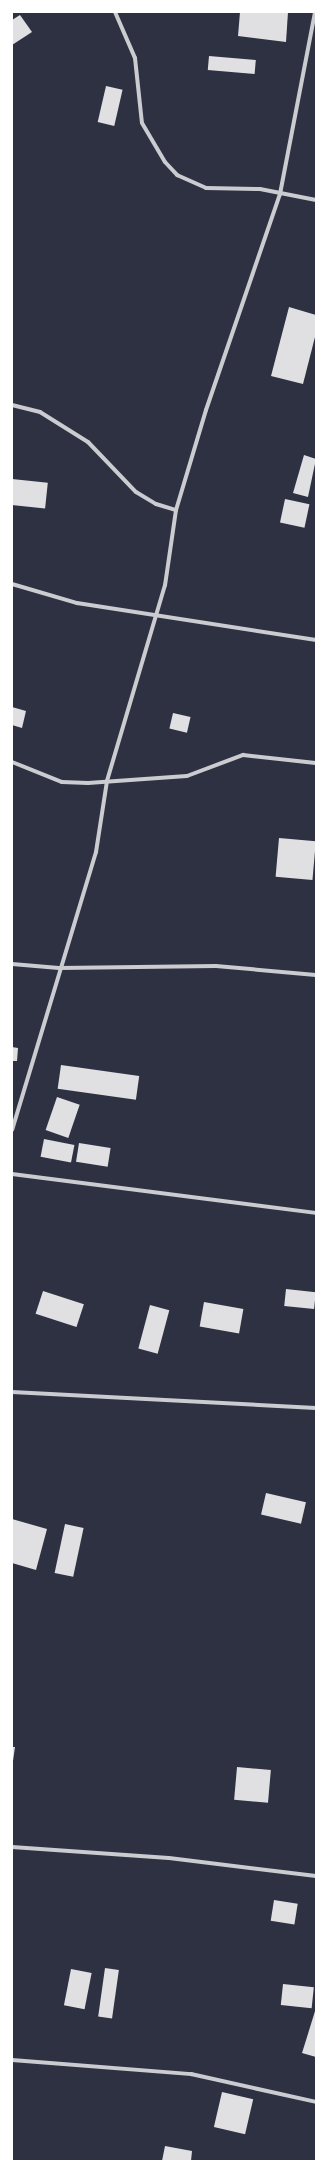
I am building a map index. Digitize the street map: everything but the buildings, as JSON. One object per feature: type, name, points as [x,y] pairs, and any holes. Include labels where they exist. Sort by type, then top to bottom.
[{"type":"street","points":[[115,12],[135,58],[142,123],[165,162],[177,175],[206,188],[260,189],[316,200]]},
{"type":"street","points":[[12,1130],[58,968],[78,922],[96,852],[107,781],[126,724],[154,617],[165,585],[176,510],[206,410],[280,194],[315,12]]},
{"type":"street","points":[[12,405],[40,412],[88,442],[136,492],[156,504],[176,510]]},
{"type":"street","points":[[12,584],[77,603],[154,617],[316,640]]},
{"type":"street","points":[[12,762],[62,782],[187,776],[243,755],[316,763]]},
{"type":"street","points":[[12,964],[58,968],[216,966],[316,976]]},
{"type":"street","points":[[12,1174],[316,1213]]},
{"type":"street","points":[[12,1392],[316,1408]]},
{"type":"street","points":[[12,1847],[169,1858],[316,1876]]},
{"type":"street","points":[[12,2060],[191,2074],[316,2102]]}]
